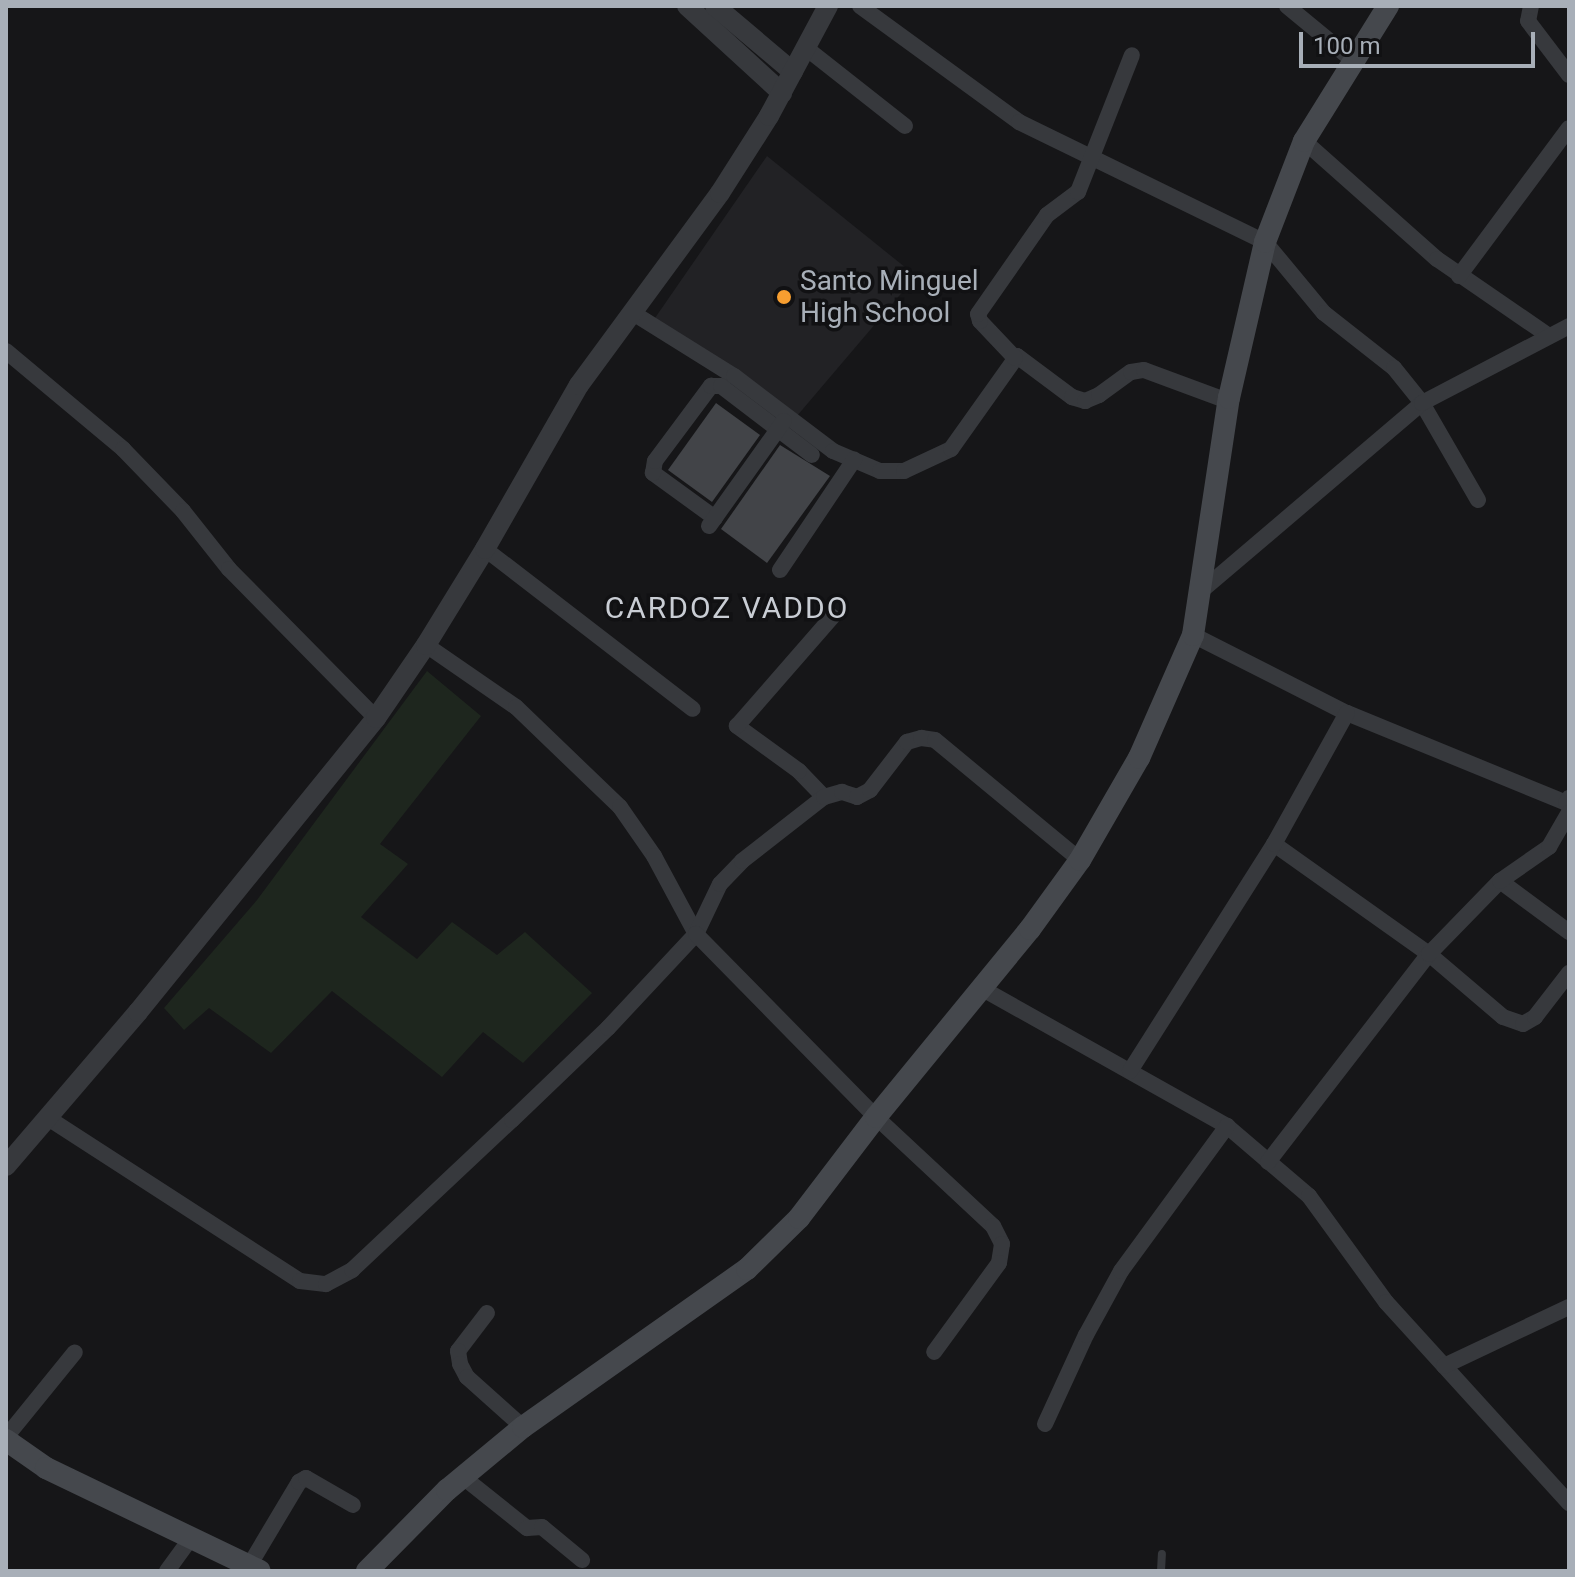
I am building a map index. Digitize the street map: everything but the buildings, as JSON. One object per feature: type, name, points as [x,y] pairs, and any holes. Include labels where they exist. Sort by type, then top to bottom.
[{"type":"main road","points":[[367,1571],[390,1544],[523,1427],[747,1269],[799,1218],[876,1117],[1030,929],[1080,860],[1139,758],[1193,635],[1228,401],[1265,242],[1304,141],[1388,6]]},
{"type":"main road","points":[[6,1439],[46,1468],[254,1568]]},
{"type":"street","points":[[687,6],[782,93]]},
{"type":"street","points":[[715,6],[793,72]]},
{"type":"street","points":[[6,1166],[138,1012],[376,718],[426,645],[485,549],[579,385],[720,193],[782,93],[828,6]]},
{"type":"street","points":[[860,6],[1019,122],[1265,242],[1324,313],[1394,368],[1422,403],[1478,500]]},
{"type":"street","points":[[1287,6],[1355,62]]},
{"type":"street","points":[[1531,6],[1528,21],[1569,75]]},
{"type":"street","points":[[806,48],[905,126]]},
{"type":"street","points":[[1015,358],[980,321],[978,314],[1047,215],[1078,192],[1132,55]]},
{"type":"street","points":[[1459,276],[1569,128]]},
{"type":"street","points":[[1304,141],[1459,276],[1549,336]]},
{"type":"street","points":[[633,313],[734,376],[812,455]]},
{"type":"street","points":[[1200,592],[1422,403],[1569,326]]},
{"type":"street","points":[[6,351],[123,449],[183,511],[229,569],[376,718]]},
{"type":"street","points":[[782,423],[712,522],[653,473],[655,461],[711,386],[721,386],[833,451],[880,471],[904,471],[951,449],[1015,358],[1023,357],[1072,397],[1085,401],[1131,372],[1144,370],[1228,401]]},
{"type":"street","points":[[780,570],[854,460]]},
{"type":"street","points":[[485,549],[693,709]]},
{"type":"street","points":[[824,797],[799,771],[737,726],[832,617]]},
{"type":"street","points":[[1193,635],[1347,713],[1568,807],[1549,847],[1500,881],[1429,954],[1268,1162]]},
{"type":"street","points":[[426,645],[516,707],[620,807],[654,856],[696,934],[876,1117],[993,1226],[1002,1244],[999,1263],[934,1352]]},
{"type":"street","points":[[1130,1071],[1274,844],[1347,713]]},
{"type":"street","points":[[48,1118],[300,1281],[326,1284],[352,1270],[608,1028],[696,934],[720,884],[742,861],[824,797],[842,792],[857,797],[870,790],[907,742],[935,740],[1080,860]]},
{"type":"street","points":[[1274,844],[1429,954],[1503,1017],[1523,1024],[1535,1017],[1569,973]]},
{"type":"street","points":[[1500,881],[1569,932]]},
{"type":"street","points":[[981,988],[1227,1126],[1309,1196],[1386,1302],[1569,1503]]},
{"type":"street","points":[[1045,1424],[1086,1335],[1121,1271],[1227,1126]]},
{"type":"street","points":[[1444,1366],[1569,1307]]},
{"type":"street","points":[[487,1313],[458,1351],[460,1364],[467,1377],[523,1427]]},
{"type":"street","points":[[6,1439],[75,1352]]},
{"type":"street","points":[[463,1477],[527,1528],[542,1527],[582,1560]]},
{"type":"street","points":[[254,1568],[299,1482],[306,1478],[353,1505]]},
{"type":"street","points":[[167,1571],[191,1538]]},
{"type":"lane","points":[[1161,1571],[1162,1554]]},
{"type":"shaded area","name":"Santo Minguel High School","points":[[767,156],[916,276],[791,423],[655,318]]},
{"type":"shaded area","points":[[427,671],[481,716],[380,844],[408,864],[361,917],[417,959],[452,922],[497,955],[525,932],[592,993],[523,1063],[483,1032],[442,1077],[332,991],[271,1053],[209,1008],[184,1030],[164,1008],[257,900]]},
{"type":"place","name":"Santo Minguel High School","points":[[784,297]]},
{"type":"district","name":"CARDOZ VADDO","points":[[727,608]]}]
